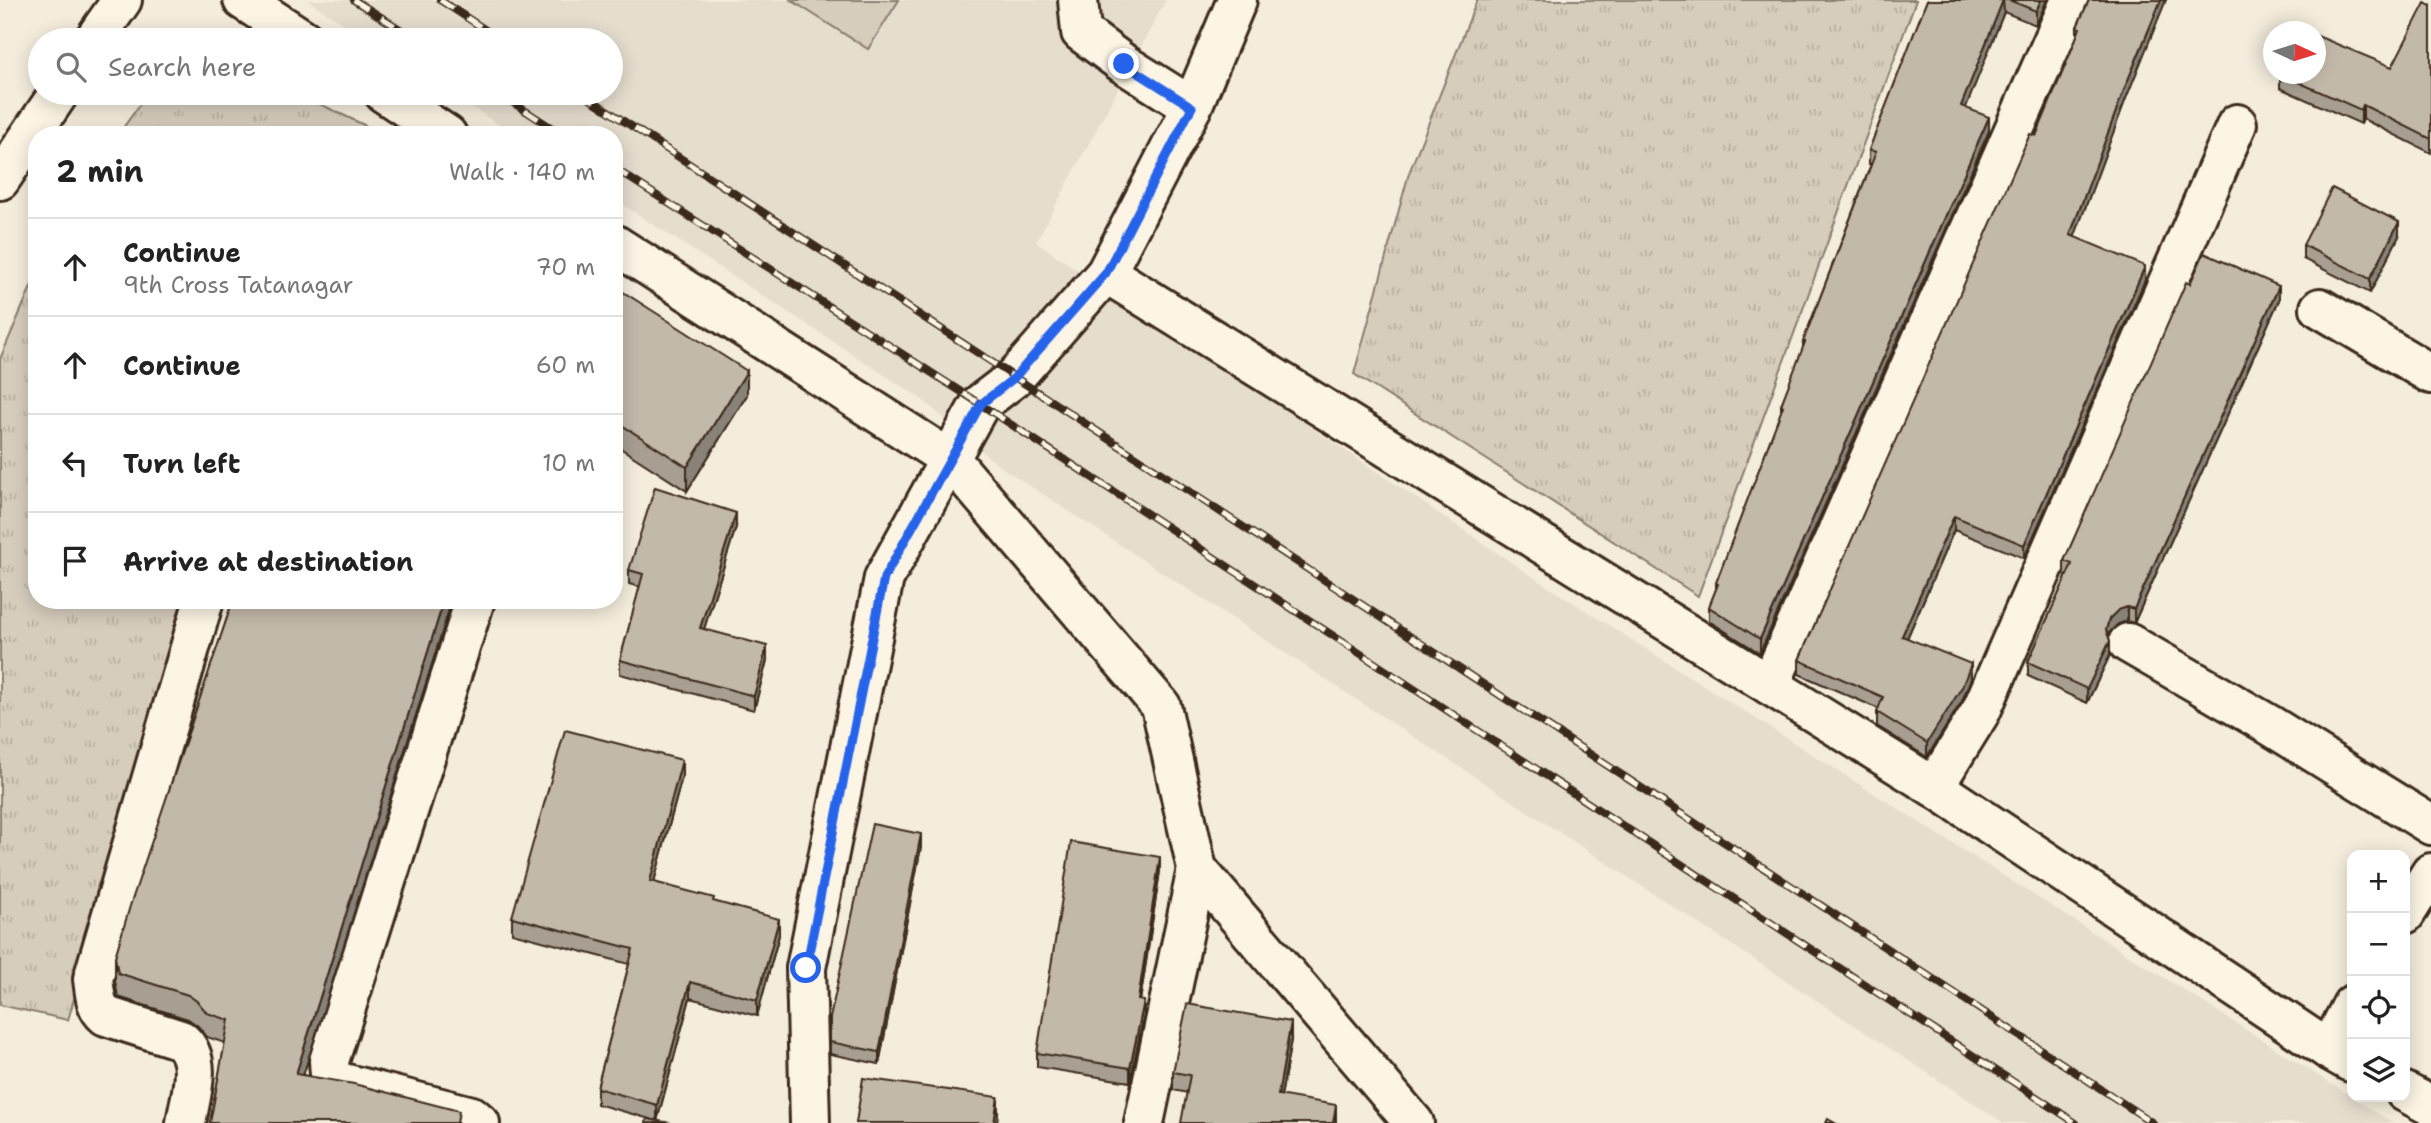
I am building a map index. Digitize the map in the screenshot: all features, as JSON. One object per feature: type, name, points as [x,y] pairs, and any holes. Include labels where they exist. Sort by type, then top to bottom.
[{"type":"street","points":[[102,28],[122,0]]},
{"type":"street","points":[[243,0],[286,28]]},
{"type":"street","points":[[1078,0],[1081,32],[1124,64],[1192,107]]},
{"type":"street","points":[[810,1123],[806,968],[884,578],[981,404],[1014,378],[1106,273],[1192,107],[1237,0]]},
{"type":"street","points":[[1770,685],[2071,0]]},
{"type":"street","points":[[37,126],[51,105]]},
{"type":"street","points":[[402,105],[434,126]]},
{"type":"street","points":[[1934,787],[1981,711],[2237,124]]},
{"type":"street","points":[[0,180],[28,139]]},
{"type":"street","points":[[623,250],[951,460],[1161,706],[1197,869],[1144,1123]]},
{"type":"street","points":[[1106,273],[1934,787],[2340,1057],[2347,1027]]},
{"type":"street","points":[[2320,308],[2431,374]]},
{"type":"street","points":[[186,1123],[194,1076],[194,1058],[187,1045],[181,1040],[106,1016],[100,1011],[96,1001],[93,979],[201,609]]},
{"type":"street","points":[[472,609],[328,1061],[330,1075],[339,1082],[472,1116],[480,1123]]},
{"type":"street","points":[[2128,643],[2268,724],[2431,825]]},
{"type":"street","points":[[1197,869],[1414,1123]]},
{"type":"street","points":[[2406,913],[2431,873]]},
{"type":"street","points":[[2410,1095],[2431,1106]]},
{"type":"shaded area","points":[[307,0],[1166,0],[1036,242],[1542,583],[2347,1094],[2347,1102],[2360,1102],[2393,1123],[2004,1123],[998,465],[923,400],[623,205],[623,126],[501,126],[469,105],[623,105],[623,28],[350,28]]},
{"type":"green space","points":[[791,0],[899,0],[868,49]]},
{"type":"green space","points":[[1477,0],[1916,0],[1698,596],[1354,374],[1409,173]]},
{"type":"green space","points":[[139,105],[322,105],[366,126],[124,126]]},
{"type":"green space","points":[[28,294],[28,609],[186,609],[68,1020],[0,1005],[0,359]]},
{"type":"building","points":[[1927,0],[2003,0],[1961,106],[1989,117],[1760,639],[1709,607],[1783,406],[1781,405],[1803,342],[1876,152],[1869,150]]},
{"type":"building","points":[[2009,0],[2041,0],[2036,11]]},
{"type":"building","points":[[2089,0],[2161,0],[2125,87],[2070,235],[2145,266],[2024,545],[1954,516],[1902,636],[1971,664],[1962,687],[1927,743],[1877,712],[1883,697],[1799,660],[2030,134],[2036,136]]},
{"type":"building","points":[[2425,3],[2431,6],[2431,139],[2363,105],[2361,110],[2302,84],[2326,84],[2326,40],[2392,67]]},
{"type":"building","points":[[2332,188],[2399,222],[2370,279],[2303,245]]},
{"type":"building","points":[[2204,253],[2279,286],[2134,609],[2127,607],[2118,610],[2109,619],[2106,630],[2110,641],[2087,689],[2028,662],[2072,564],[2064,561],[2186,282],[2190,284]]},
{"type":"building","points":[[623,292],[747,371],[687,467],[623,426]]},
{"type":"building","points":[[655,487],[736,513],[700,628],[767,646],[754,696],[620,660],[643,574],[629,570]]},
{"type":"building","points":[[230,609],[441,609],[296,1074],[354,1084],[459,1111],[457,1123],[210,1123],[229,1020],[207,1013],[188,995],[118,973],[115,957]]},
{"type":"building","points":[[565,730],[682,760],[650,881],[779,919],[757,1000],[690,982],[657,1105],[597,1088],[633,949],[512,917]]},
{"type":"building","points":[[872,824],[921,834],[879,1052],[830,1042],[830,1018]]},
{"type":"building","points":[[1071,842],[1160,857],[1138,1000],[1144,1001],[1130,1068],[1037,1053]]},
{"type":"building","points":[[1187,1004],[1291,1022],[1278,1095],[1336,1105],[1333,1123],[1181,1123],[1190,1075],[1173,1072]]},
{"type":"building","points":[[863,1078],[998,1097],[994,1123],[856,1123]]},
{"type":"building","points":[[647,1119],[671,1123],[646,1123]]},
{"type":"railway","points":[[354,0],[398,28]]},
{"type":"railway","points":[[440,0],[483,28]]},
{"type":"railway","points":[[517,105],[549,126]]},
{"type":"railway","points":[[599,105],[2153,1123]]},
{"type":"railway","points":[[623,174],[980,404],[2076,1123]]},
{"type":"route","points":[[806,968],[884,578],[981,404],[1014,378],[1106,273],[1192,107],[1124,64]]}]
